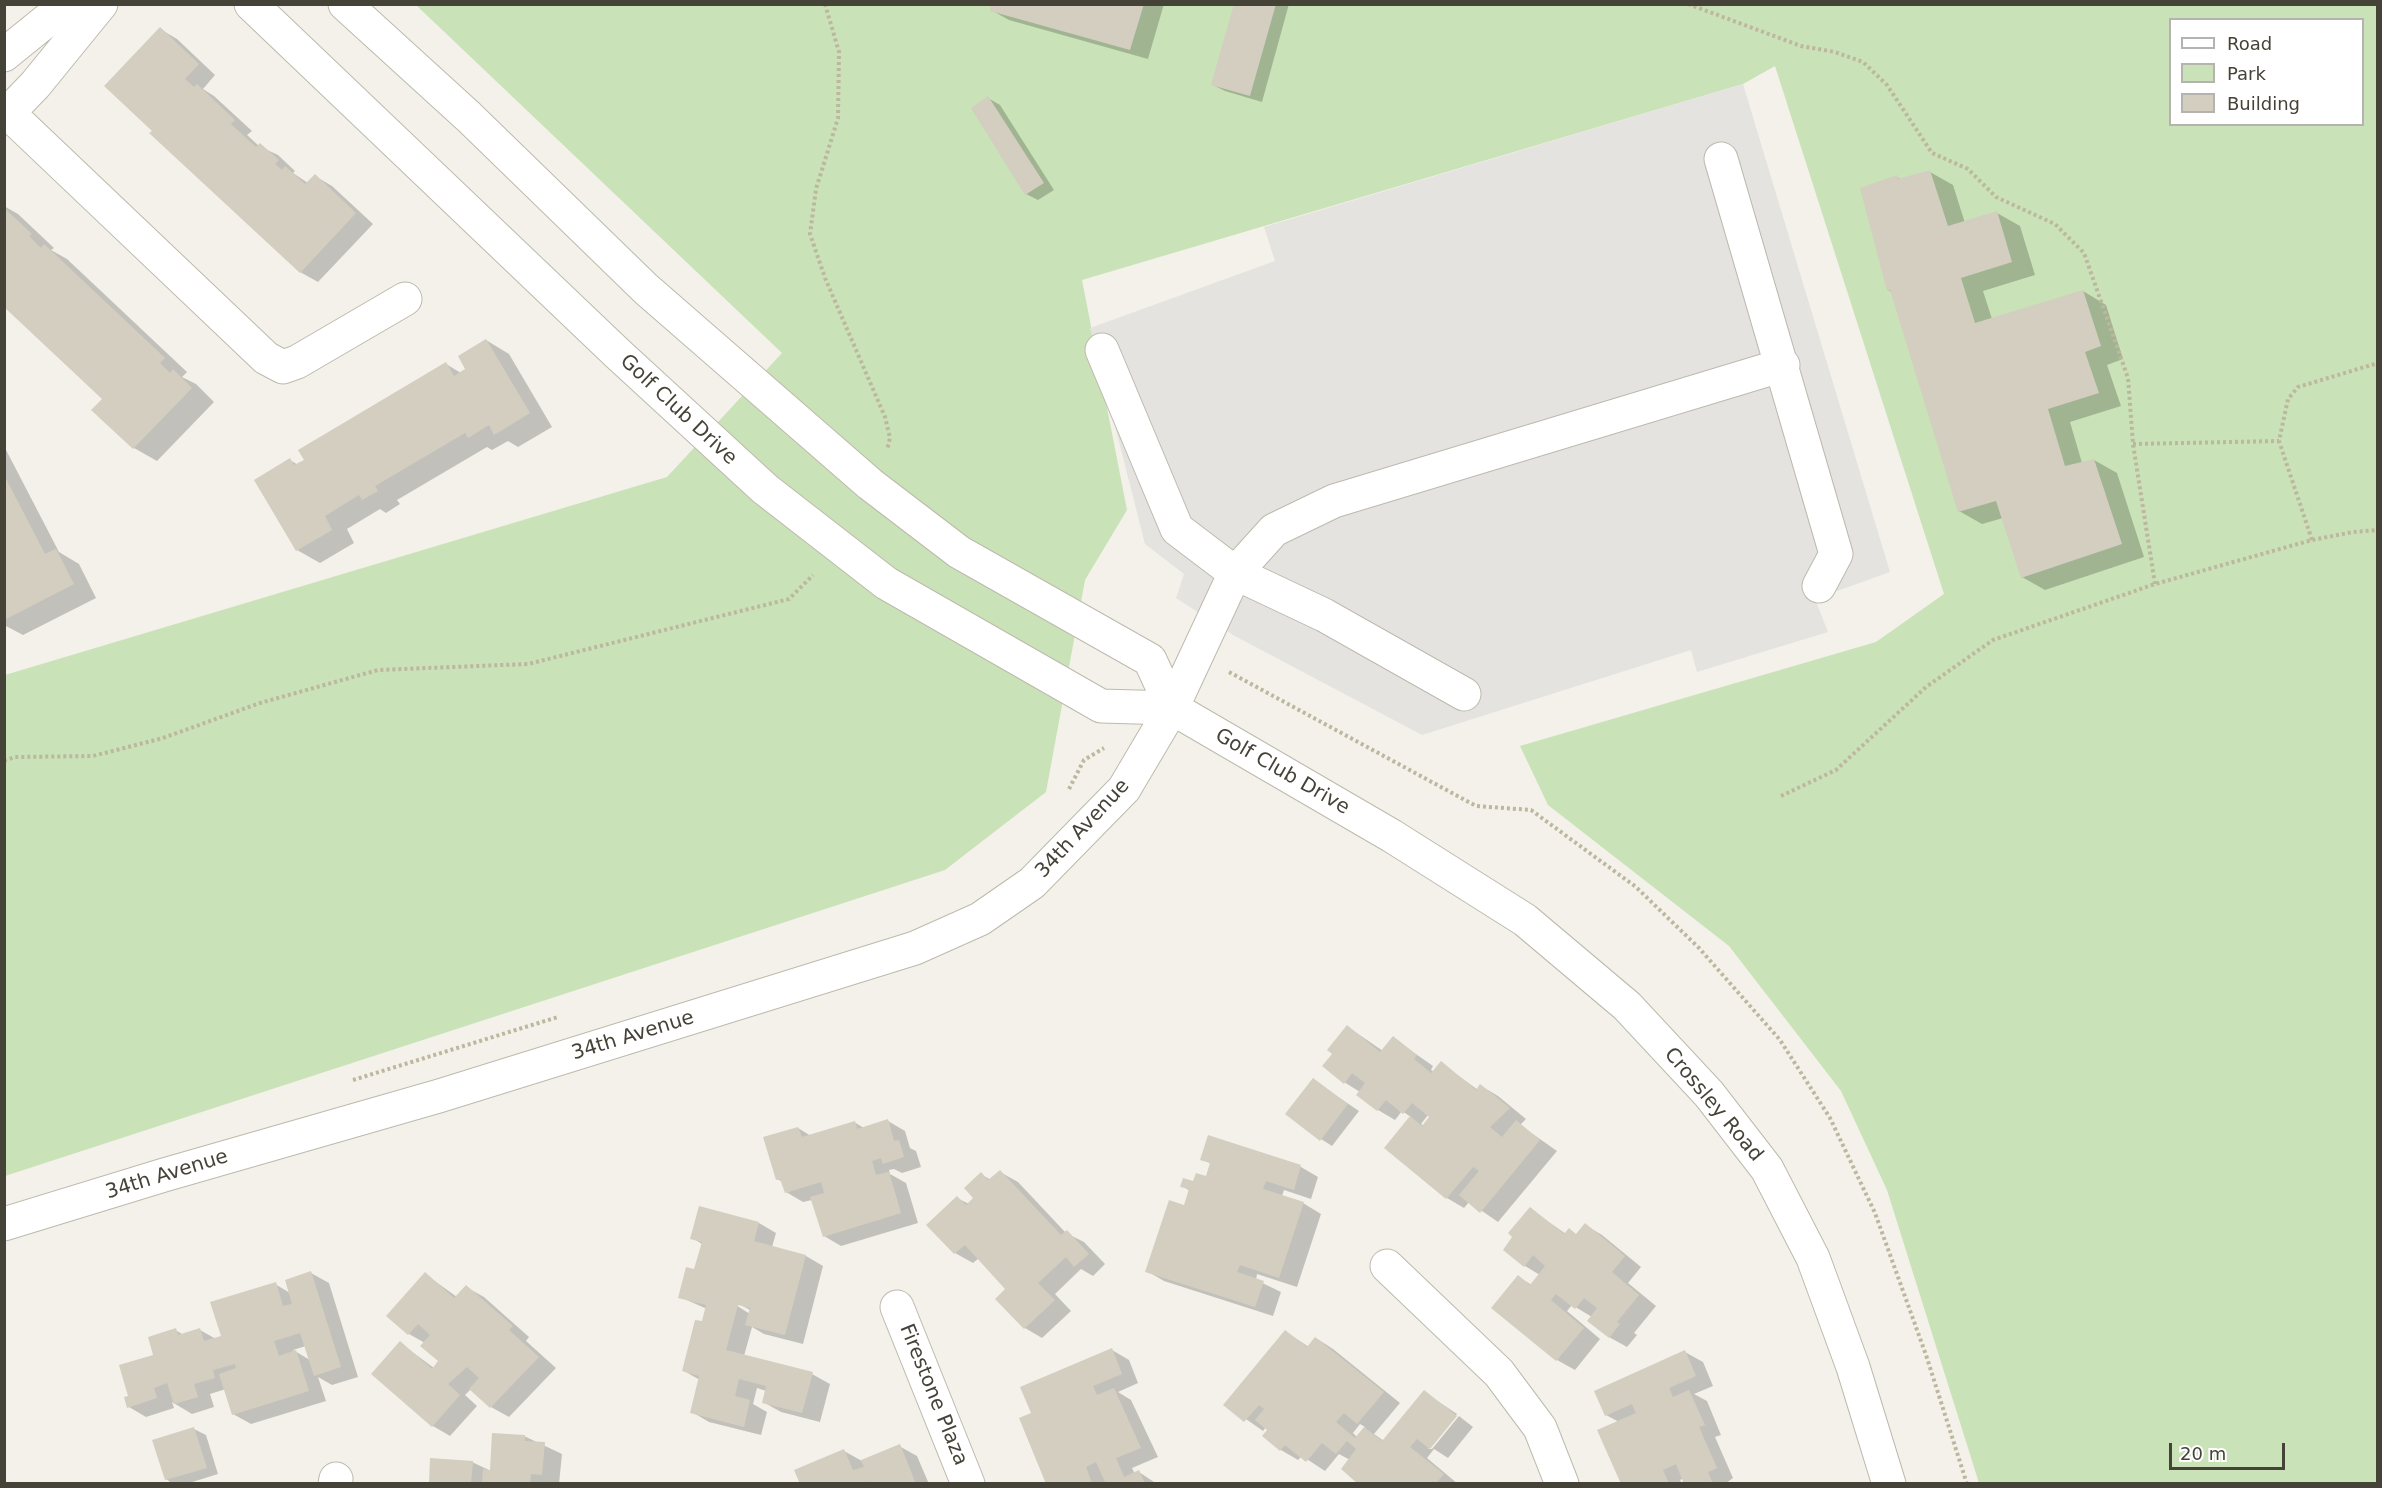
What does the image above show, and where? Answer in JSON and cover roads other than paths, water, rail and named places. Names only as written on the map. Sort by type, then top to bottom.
[{"type":"street","points":[[4,55],[68,4]]},
{"type":"street","points":[[101,4],[35,85],[6,113],[266,358],[283,367],[297,362],[405,299]]},
{"type":"street","name":"Golf Club Drive","points":[[250,4],[617,353],[765,489],[832,544],[886,583],[1101,706],[1172,708],[1392,836]]},
{"type":"street","points":[[345,4],[469,117],[646,289],[870,484],[959,552],[1150,660],[1172,708]]},
{"type":"street","points":[[1721,159],[1783,365],[1836,554],[1819,586]]},
{"type":"street","points":[[1102,350],[1178,529],[1235,573],[1324,615],[1464,694]]},
{"type":"street","name":"34th Avenue","points":[[4,1224],[164,1175],[439,1096],[915,948],[980,919],[1032,884],[1125,789],[1172,708],[1235,573],[1274,530],[1334,501],[1783,365]]},
{"type":"street","name":"Crossley Road","points":[[1392,836],[1525,920],[1626,1006],[1717,1103],[1767,1169],[1813,1258],[1853,1367],[1889,1484]]},
{"type":"street","points":[[1387,1266],[1500,1373],[1540,1428],[1562,1484]]},
{"type":"street","name":"Firestone Plaza","points":[[897,1307],[968,1484]]}]
